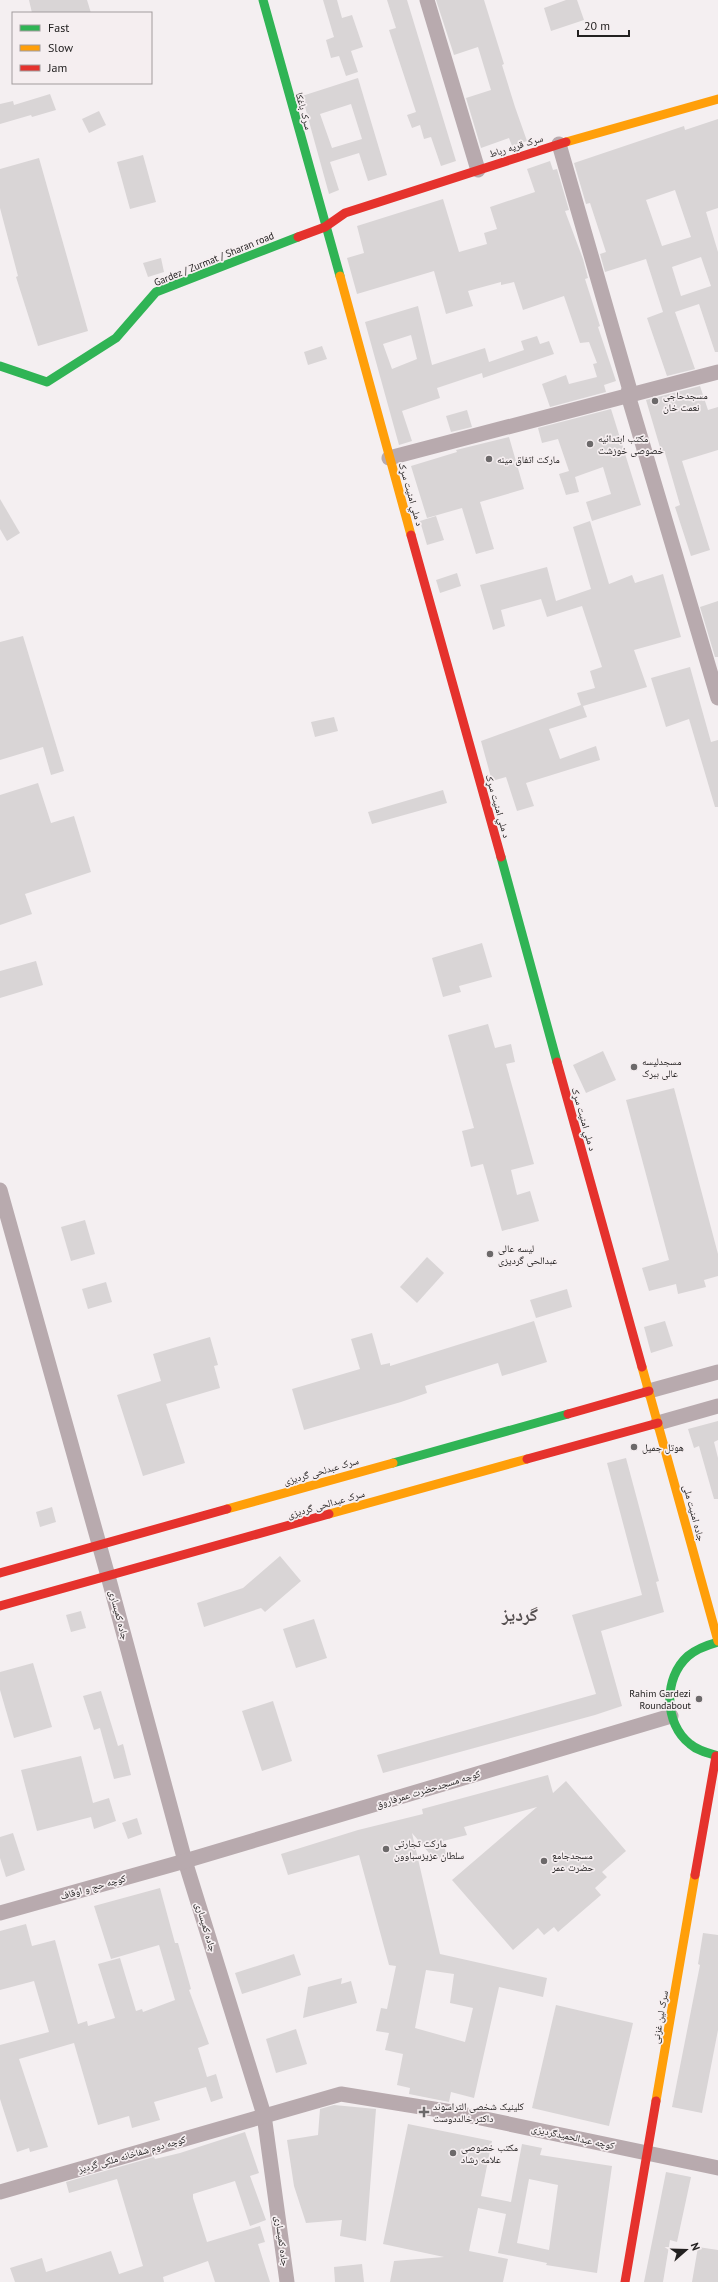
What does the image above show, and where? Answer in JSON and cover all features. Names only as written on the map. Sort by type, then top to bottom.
[{"type":"main road","name":"سرک باغکا","points":[[263,0],[325,227]]},
{"type":"main road","name":"سرک قریه رباط","points":[[325,227],[345,213],[559,144],[718,99]]},
{"type":"main road","name":"Gardez / Zurmat / Sharan road","points":[[0,366],[47,382],[116,338],[156,292],[325,227]]},
{"type":"main road","name":"د ملي امنیت سړک","points":[[325,227],[649,1392]]},
{"type":"main road","name":"جاده امنیت ملی","points":[[649,1392],[718,1642]]},
{"type":"main road","name":"سرک عبدلحی گردیزی","points":[[0,1573],[649,1392]]},
{"type":"main road","name":"سرک عبدالحی گردیزی","points":[[0,1606],[658,1423]]},
{"type":"main road","points":[[717,1756],[696,1748],[681,1735],[671,1716],[669,1696],[673,1677],[684,1660],[700,1648],[718,1642]]},
{"type":"main road","name":"سرک لین غزنی","points":[[626,2282],[717,1756]]},
{"type":"street","points":[[427,0],[478,170]]},
{"type":"street","points":[[559,144],[629,387],[628,395],[718,698]]},
{"type":"street","points":[[390,458],[718,372]]},
{"type":"street","name":"جاده کمیساری","points":[[0,1190],[108,1576],[185,1861],[264,2116],[287,2282]]},
{"type":"street","points":[[649,1392],[718,1372]]},
{"type":"street","points":[[658,1423],[718,1406]]},
{"type":"street","name":"کوچه مسجدحضرت عمرفاروق","points":[[185,1861],[671,1716]]},
{"type":"street","name":"کوچه حج و اوقاف","points":[[0,1913],[185,1861]]},
{"type":"street","name":"کوچه عبدالحمیدگردیزی","points":[[264,2116],[341,2094],[452,2112],[718,2168]]},
{"type":"street","name":"کوچه دوم شفاخانه ملکی گردیز","points":[[0,2192],[264,2116]]},
{"type":"building","points":[[29,0],[87,0],[91,12],[32,12]]},
{"type":"building","points":[[323,0],[337,0],[342,18],[352,15],[363,47],[351,51],[358,72],[346,76],[339,56],[331,58],[326,40],[334,37]]},
{"type":"building","points":[[387,0],[407,0],[456,161],[441,166],[431,137],[424,139],[420,125],[412,128],[407,115],[416,112],[389,30],[396,28]]},
{"type":"building","points":[[436,0],[484,0],[504,64],[502,65],[527,141],[512,146],[509,138],[481,148],[466,98],[491,90],[478,47],[454,55]]},
{"type":"building","points":[[566,0],[577,0],[584,20],[551,31],[544,8]]},
{"type":"building","points":[[358,78],[387,175],[368,181],[359,153],[330,162],[339,190],[329,194],[302,96]],"holes":[[[351,104],[362,139],[332,148],[320,114]]]},
{"type":"building","points":[[50,94],[56,110],[32,117],[31,115],[0,124],[0,104],[13,101],[14,105]]},
{"type":"building","points":[[99,111],[106,125],[89,133],[82,119]]},
{"type":"building","points":[[718,119],[718,208],[706,212],[718,252],[718,352],[715,352],[699,304],[675,312],[695,369],[667,376],[647,318],[663,312],[646,259],[605,272],[600,254],[606,252],[590,203],[586,204],[574,163],[684,126],[685,130]],"holes":[[[675,190],[691,237],[662,246],[646,200]],[[701,257],[711,286],[681,296],[672,267]]]},
{"type":"building","points":[[143,155],[156,202],[130,209],[117,162]]},
{"type":"building","points":[[39,158],[88,331],[38,346],[16,277],[18,276],[0,208],[0,169]]},
{"type":"building","points":[[550,161],[553,170],[557,169],[569,210],[565,211],[583,259],[588,278],[585,279],[600,326],[598,327],[616,381],[604,385],[606,392],[550,407],[542,384],[566,375],[569,384],[597,377],[593,364],[597,363],[589,342],[580,343],[564,296],[523,310],[514,282],[501,285],[501,282],[468,291],[473,306],[446,314],[434,271],[357,294],[347,258],[364,253],[357,226],[443,199],[459,252],[487,244],[484,233],[497,229],[490,207],[535,192],[527,169]]},
{"type":"building","points":[[161,258],[164,272],[148,277],[143,263]]},
{"type":"building","points":[[418,306],[432,365],[485,348],[489,362],[524,350],[521,341],[537,336],[540,344],[549,341],[554,354],[483,378],[482,373],[437,388],[440,398],[402,411],[412,441],[399,445],[365,322]],"holes":[[[411,335],[417,359],[392,369],[383,344]]]},
{"type":"building","points":[[322,346],[327,359],[308,365],[304,352]]},
{"type":"building","points":[[700,386],[708,410],[718,407],[718,450],[682,461],[710,550],[691,556],[675,507],[680,505],[665,453],[662,454],[646,400]]},
{"type":"building","points":[[611,409],[641,505],[592,521],[586,502],[611,494],[603,467],[575,477],[579,492],[566,495],[559,474],[569,471],[558,439],[542,443],[538,428]]},
{"type":"building","points":[[467,410],[472,427],[451,432],[446,416]]},
{"type":"building","points":[[509,437],[524,489],[480,502],[494,549],[476,554],[462,508],[427,518],[411,466],[457,452],[456,450]]},
{"type":"building","points":[[0,499],[20,533],[7,541],[0,529]]},
{"type":"building","points":[[436,516],[444,540],[427,545],[420,521]]},
{"type":"building","points":[[590,521],[609,584],[632,575],[635,583],[663,574],[681,637],[634,650],[647,687],[583,706],[587,717],[549,729],[560,759],[596,746],[600,760],[526,783],[534,806],[517,811],[506,777],[492,781],[481,741],[581,705],[577,693],[595,688],[590,671],[602,667],[582,606],[547,617],[541,599],[501,610],[505,626],[493,630],[480,585],[547,567],[556,601],[591,589],[573,527]]},
{"type":"building","points":[[457,573],[461,586],[440,593],[436,580]]},
{"type":"building","points":[[718,601],[718,657],[715,657],[700,607]]},
{"type":"building","points":[[23,636],[64,771],[51,775],[43,747],[0,760],[0,642]]},
{"type":"building","points":[[690,667],[711,742],[718,740],[718,807],[715,807],[689,719],[666,727],[651,678]]},
{"type":"building","points":[[334,717],[338,731],[315,737],[311,722]]},
{"type":"building","points":[[38,783],[51,823],[74,816],[91,872],[25,894],[32,914],[0,925],[0,795]]},
{"type":"building","points":[[443,790],[447,803],[372,824],[368,812]]},
{"type":"building","points":[[482,943],[492,977],[459,986],[461,992],[443,997],[432,958]]},
{"type":"building","points":[[36,961],[43,985],[0,998],[0,971]]},
{"type":"building","points":[[488,1024],[495,1048],[511,1044],[515,1062],[506,1064],[534,1164],[511,1170],[517,1195],[530,1191],[539,1221],[502,1231],[483,1164],[471,1167],[462,1131],[474,1128],[448,1035]]},
{"type":"building","points":[[603,1051],[616,1080],[586,1093],[573,1065]]},
{"type":"building","points":[[674,1088],[718,1254],[718,1276],[704,1280],[706,1287],[678,1294],[676,1284],[649,1291],[642,1268],[669,1260],[626,1100]]},
{"type":"building","points":[[85,1220],[95,1254],[71,1261],[61,1227]]},
{"type":"building","points":[[427,1257],[444,1273],[417,1303],[400,1287]]},
{"type":"building","points":[[106,1282],[112,1302],[88,1309],[82,1289]]},
{"type":"building","points":[[567,1289],[572,1307],[536,1318],[530,1300]]},
{"type":"building","points":[[534,1321],[547,1362],[502,1376],[498,1363],[425,1386],[427,1393],[401,1402],[304,1430],[292,1389],[360,1369],[351,1339],[372,1333],[381,1365],[390,1363],[390,1366]]},
{"type":"building","points":[[665,1321],[673,1346],[651,1353],[644,1327]]},
{"type":"building","points":[[210,1337],[218,1365],[214,1366],[220,1388],[166,1404],[185,1463],[143,1476],[117,1395],[161,1381],[153,1354]]},
{"type":"building","points":[[718,1421],[718,1440],[714,1442],[718,1458],[718,1499],[714,1499],[699,1446],[694,1448],[688,1429]]},
{"type":"building","points":[[626,1458],[659,1581],[656,1582],[664,1612],[601,1631],[622,1706],[595,1715],[383,1773],[377,1755],[596,1694],[572,1615],[642,1595],[607,1463]]},
{"type":"building","points":[[52,1507],[56,1522],[40,1527],[36,1512]]},
{"type":"building","points":[[280,1556],[301,1581],[265,1612],[261,1608],[204,1627],[197,1603],[243,1588]]},
{"type":"building","points":[[81,1611],[86,1628],[71,1632],[66,1615]]},
{"type":"building","points":[[314,1619],[327,1658],[296,1668],[283,1629]]},
{"type":"building","points":[[33,1663],[52,1727],[14,1738],[0,1690],[0,1672]]},
{"type":"building","points":[[101,1691],[118,1746],[123,1744],[131,1775],[114,1779],[100,1728],[94,1730],[83,1696]]},
{"type":"building","points":[[273,1701],[292,1761],[262,1771],[242,1711]]},
{"type":"building","points":[[81,1756],[93,1803],[109,1798],[116,1821],[94,1829],[91,1817],[37,1831],[21,1770]]},
{"type":"building","points":[[548,1775],[553,1793],[566,1781],[626,1851],[602,1872],[607,1877],[595,1888],[601,1895],[558,1932],[554,1927],[544,1935],[538,1928],[513,1950],[452,1880],[537,1807],[464,1827],[467,1835],[443,1841],[447,1857],[435,1860],[412,1833],[440,1954],[547,1978],[543,1997],[499,1987],[474,2098],[451,2092],[449,2102],[409,2094],[410,2088],[397,2085],[403,2054],[385,2050],[389,2033],[376,2031],[381,2008],[387,2009],[396,1966],[389,1965],[359,1855],[288,1875],[281,1854],[358,1830],[423,1814],[422,1809]],"holes":[[[426,1970],[454,1974],[450,2003],[473,2008],[465,2042],[415,2028]]]},
{"type":"building","points":[[137,1818],[142,1834],[128,1839],[122,1823]]},
{"type":"building","points":[[13,1833],[25,1870],[6,1877],[0,1858],[0,1837]]},
{"type":"building","points":[[160,1888],[175,1943],[178,1943],[191,1989],[189,1990],[209,2044],[198,2048],[207,2077],[216,2074],[223,2098],[211,2102],[206,2087],[154,2102],[160,2120],[132,2128],[129,2116],[98,2125],[74,2043],[19,2059],[48,2147],[30,2152],[29,2148],[17,2152],[0,2099],[0,2045],[49,2032],[34,1981],[0,1990],[0,1931],[26,1924],[32,1946],[55,1940],[78,2024],[87,2021],[88,2026],[115,2018],[98,1964],[120,1958],[136,2011],[142,2009],[143,2012],[175,2000],[159,1945],[111,1959],[94,1906]]},
{"type":"building","points":[[703,1933],[718,1935],[718,2030],[702,2113],[672,2107],[700,1965],[698,1964]]},
{"type":"building","points":[[294,1954],[301,1975],[242,1994],[235,1973]]},
{"type":"building","points":[[342,1978],[341,1984],[351,1981],[357,2003],[303,2018],[308,1987]]},
{"type":"building","points":[[556,2005],[633,2023],[609,2126],[532,2108]]},
{"type":"building","points":[[296,2029],[307,2064],[276,2073],[266,2039]]},
{"type":"building","points":[[334,2105],[376,2109],[366,2241],[340,2236],[342,2220],[306,2223],[294,2186],[287,2140],[318,2135],[320,2109]]},
{"type":"building","points":[[408,2124],[492,2141],[481,2196],[511,2202],[522,2144],[542,2148],[540,2155],[612,2166],[597,2273],[546,2265],[547,2263],[498,2253],[506,2214],[478,2208],[469,2251],[508,2259],[503,2282],[390,2282],[394,2261],[444,2257],[383,2244]],"holes":[[[529,2179],[558,2185],[549,2250],[517,2243]]]},
{"type":"building","points":[[245,2132],[259,2173],[250,2176],[266,2220],[250,2226],[235,2181],[193,2194],[193,2198],[207,2242],[260,2226],[265,2242],[258,2244],[270,2282],[215,2282],[208,2261],[163,2277],[164,2282],[15,2282],[10,2268],[42,2258],[46,2272],[111,2251],[119,2274],[143,2266],[117,2179],[69,2193],[66,2182],[154,2157],[155,2159],[180,2153]]},
{"type":"building","points":[[666,2172],[691,2177],[677,2242],[670,2240],[663,2282],[644,2282]]},
{"type":"building","points":[[698,2247],[718,2250],[718,2282],[692,2282]]},
{"type":"building","points":[[362,2264],[364,2282],[335,2282],[334,2267]]},
{"type":"traffic: fast","points":[[263,0],[340,276]]},
{"type":"traffic: fast","points":[[0,366],[47,382],[116,338],[156,292],[298,237]]},
{"type":"traffic: fast","points":[[501,857],[557,1062]]},
{"type":"traffic: fast","points":[[393,1463],[568,1414]]},
{"type":"traffic: fast","points":[[718,1642],[695,1651],[680,1665],[674,1676],[670,1701],[671,1713],[675,1725],[681,1735],[690,1744],[703,1752],[718,1756]]},
{"type":"traffic: slow","points":[[566,142],[718,99]]},
{"type":"traffic: slow","points":[[340,276],[411,535]]},
{"type":"traffic: slow","points":[[642,1367],[718,1641]]},
{"type":"traffic: slow","points":[[329,1514],[527,1459]]},
{"type":"traffic: slow","points":[[227,1509],[393,1463]]},
{"type":"traffic: slow","points":[[656,2101],[695,1875]]},
{"type":"traffic: jam","points":[[298,237],[325,227],[345,213],[566,142]]},
{"type":"traffic: jam","points":[[411,535],[501,857]]},
{"type":"traffic: jam","points":[[557,1062],[642,1367]]},
{"type":"traffic: jam","points":[[568,1414],[649,1391]]},
{"type":"traffic: jam","points":[[527,1459],[658,1423]]},
{"type":"traffic: jam","points":[[0,1573],[227,1509]]},
{"type":"traffic: jam","points":[[0,1606],[329,1514]]},
{"type":"traffic: jam","points":[[695,1875],[716,1756]]},
{"type":"traffic: jam","points":[[625,2282],[656,2101]]},
{"type":"place","name":"مسجدحاجی نعمت خان","points":[[655,401]]},
{"type":"place","name":"مکتب ابتدائیه خصوصی خوزشت","points":[[590,444]]},
{"type":"place","name":"مارکت اتفاق مینه","points":[[489,459]]},
{"type":"place","name":"مسجدلیسه عالی ببرک","points":[[634,1067]]},
{"type":"place","name":"لیسه عالی عبدالحی گردیزی","points":[[490,1254]]},
{"type":"place","name":"هوتل جمیل","points":[[634,1447]]},
{"type":"place","name":"Rahim Gardezi Roundabout","points":[[699,1699]]},
{"type":"place","name":"مارکت تجارتی سلطان عزیزسباوون","points":[[386,1849]]},
{"type":"place","name":"مسجدجامع حضرت عمر","points":[[544,1861]]},
{"type":"place","name":"کلینیک شخصی التراسوند داکتر خالددوست","points":[[424,2112]]},
{"type":"place","name":"مکتب خصوصی علامه رشاد","points":[[453,2153]]},
{"type":"district","name":"گردیز","points":[[520,1614]]}]
